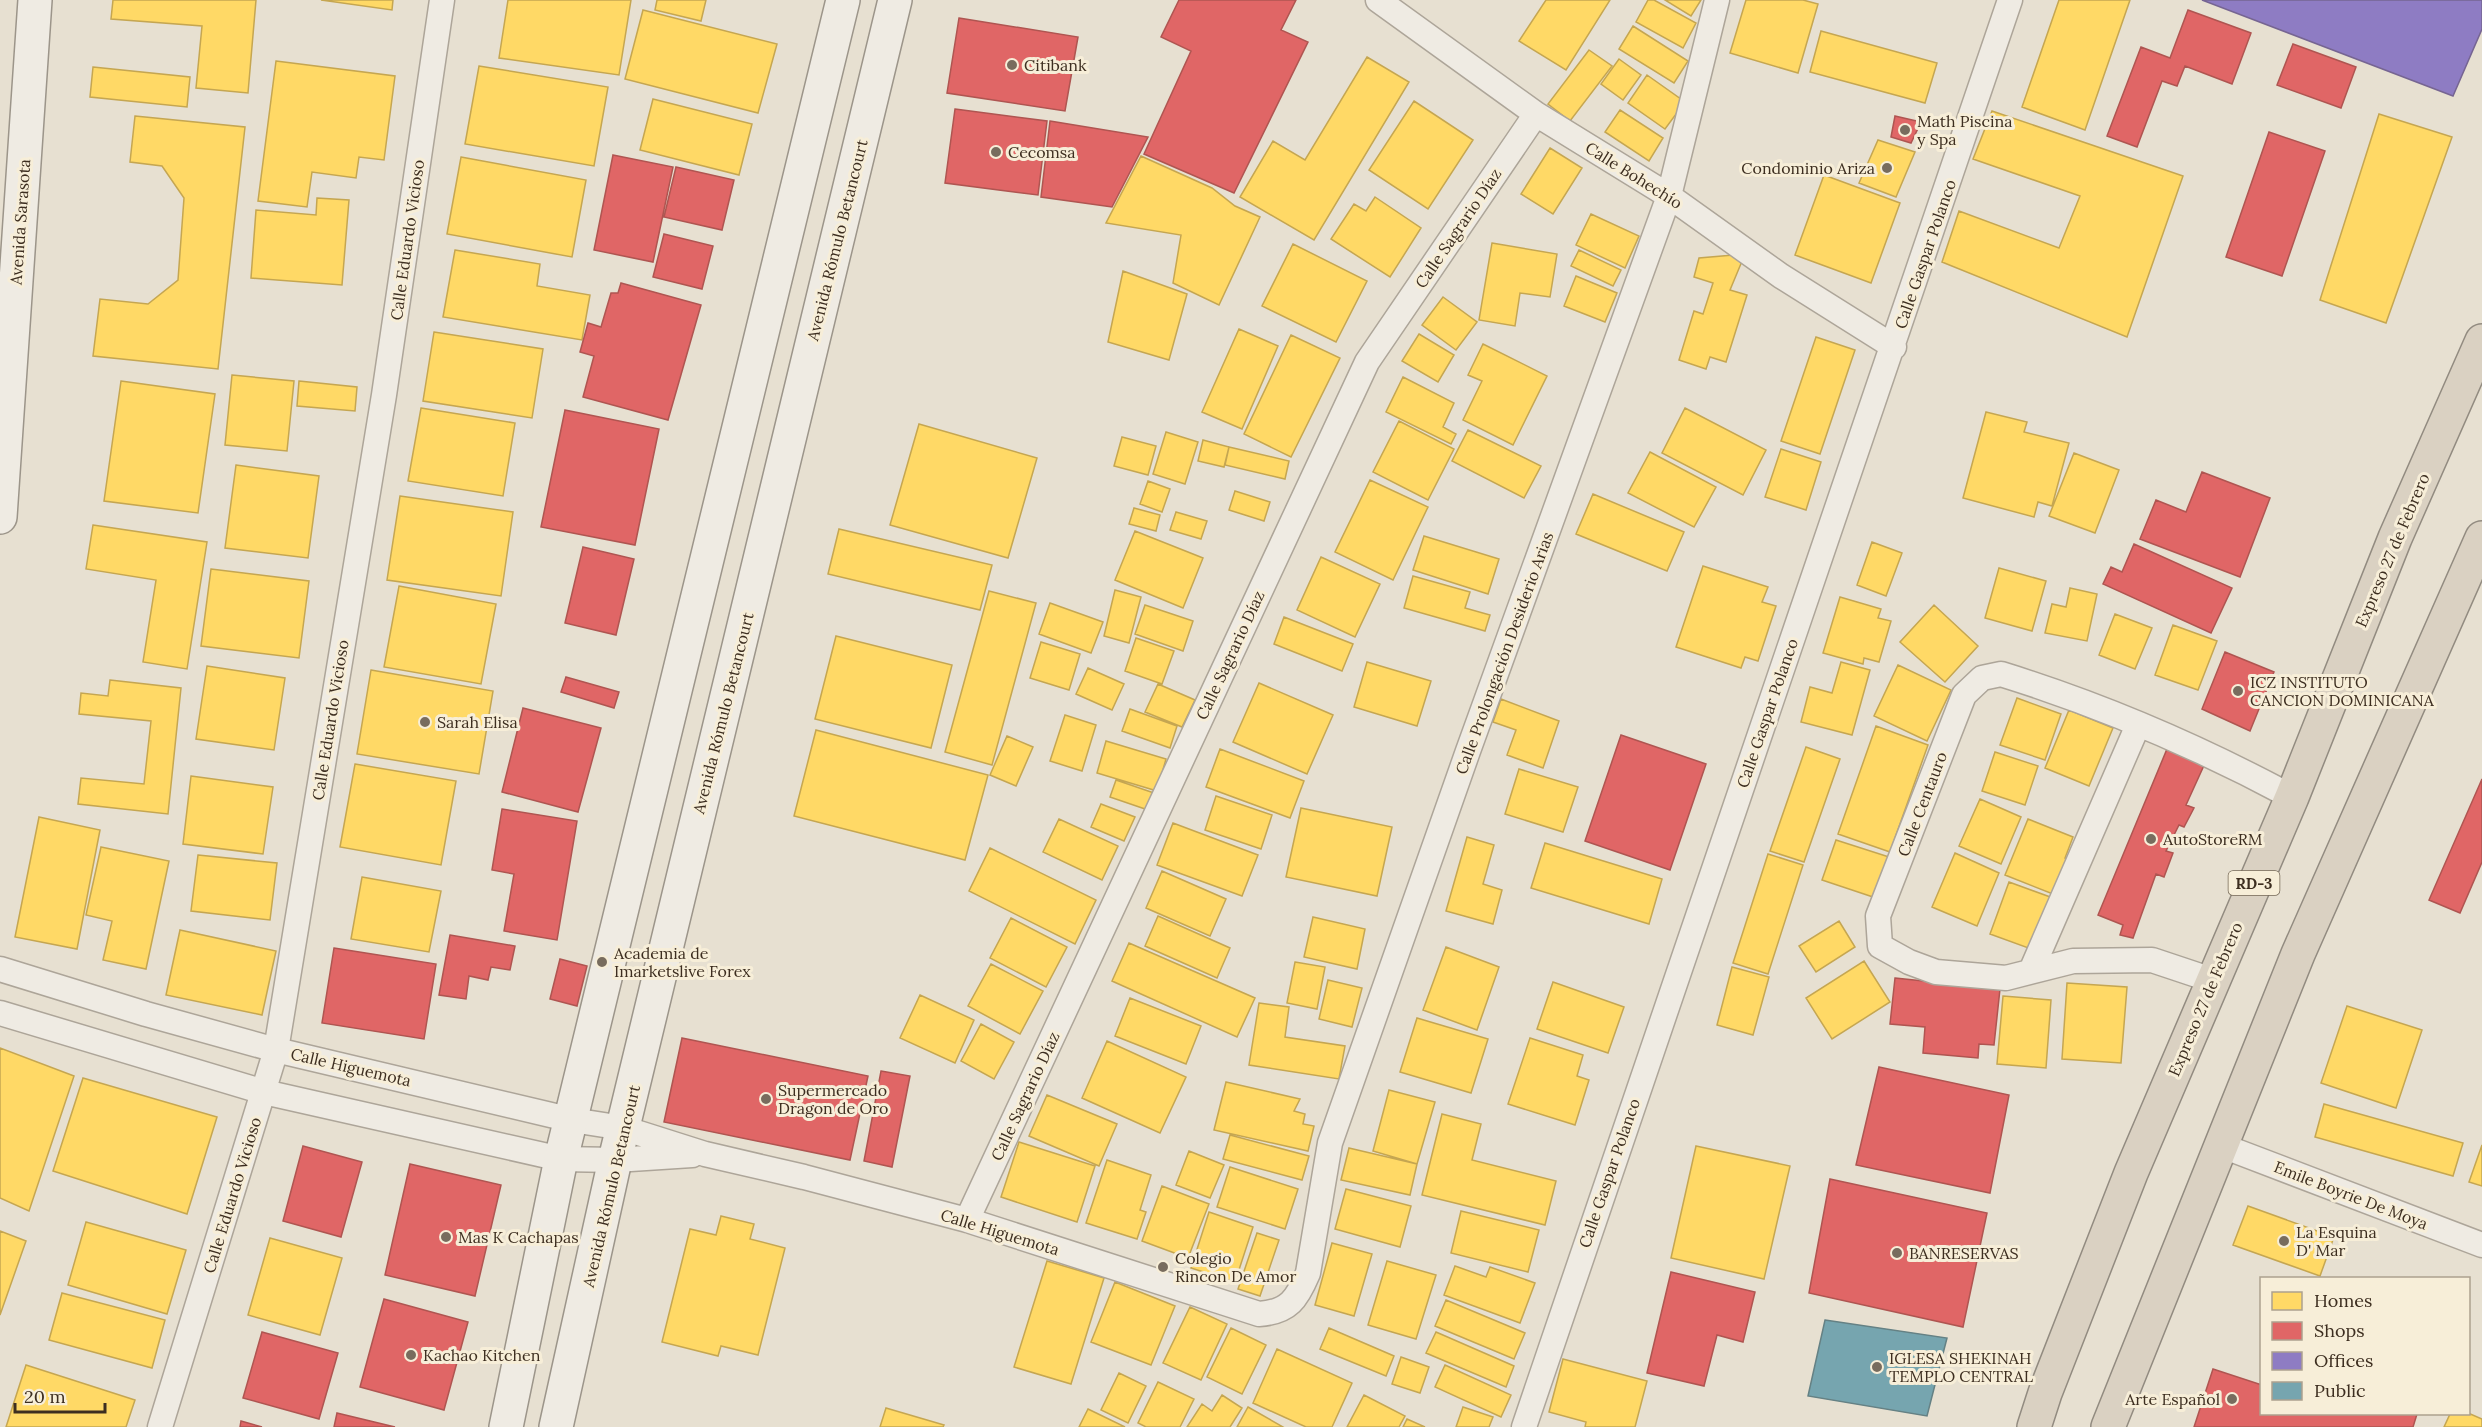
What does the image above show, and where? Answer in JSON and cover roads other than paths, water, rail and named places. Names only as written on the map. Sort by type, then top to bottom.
[{"type":"highway","name":"Expreso 27 de Febrero","points":[[2034,1427],[2045,1393],[2131,1173],[2292,797],[2395,538],[2482,341]]},
{"type":"highway","points":[[2108,1427],[2298,954],[2482,538]]},
{"type":"main road","name":"Avenida Sarasota","points":[[0,517],[35,0]]},
{"type":"main road","points":[[507,1427],[561,1159],[843,0]]},
{"type":"main road","name":"Avenida Rómulo Betancourt","points":[[556,1427],[615,1160],[894,0]]},
{"type":"street","name":"Calle Eduardo Vicioso","points":[[160,1427],[276,1050],[384,394],[442,0]]},
{"type":"street","name":"Calle Bohechío","points":[[1378,0],[1536,114],[1669,196],[1781,276],[1894,347]]},
{"type":"street","name":"Calle Prolongación Desiderio Arias","points":[[1290,1304],[1300,1292],[1308,1273],[1329,1143],[1669,196],[1717,0]]},
{"type":"street","name":"Calle Gaspar Polanco","points":[[1524,1427],[1687,942],[1894,347],[2010,0]]},
{"type":"street","name":"Calle Sagrario Díaz","points":[[967,1220],[1367,362],[1536,114]]},
{"type":"street","name":"Calle Centauro","points":[[2212,980],[2152,960],[2073,961],[2006,978],[1936,972],[1909,962],[1880,946],[1878,916],[1964,695],[1982,678],[2001,674],[2138,724],[2230,763],[2292,797]]},
{"type":"street","points":[[2031,971],[2138,724]]},
{"type":"street","name":"Calle Higuemota","points":[[0,969],[146,1014],[276,1050],[572,1120],[623,1128],[705,1154],[804,1177],[967,1220],[1259,1314],[1276,1312],[1290,1304]]},
{"type":"street","name":"Calle Higuemota","points":[[0,1013],[264,1092],[561,1159],[615,1160],[705,1154]]},
{"type":"street","name":"Emile Boyrie De Moya","points":[[2220,1145],[2482,1245]]},
{"type":"place","name":"Citibank","points":[[1012,65]]},
{"type":"place","name":"Math Piscina y Spa","points":[[1905,130]]},
{"type":"place","name":"Cecomsa","points":[[996,152]]},
{"type":"place","name":"Condominio Ariza","points":[[1887,168]]},
{"type":"place","name":"ICZ INSTITUTO CANCION DOMINICANA","points":[[2238,691]]},
{"type":"place","name":"Sarah Elisa","points":[[425,722]]},
{"type":"place","name":"AutoStoreRM","points":[[2151,839]]},
{"type":"place","name":"Academia de Imarketslive Forex","points":[[602,962]]},
{"type":"place","name":"Supermercado Dragon de Oro","points":[[766,1099]]},
{"type":"place","name":"Mas K Cachapas","points":[[446,1237]]},
{"type":"place","name":"La Esquina D' Mar","points":[[2284,1241]]},
{"type":"place","name":"BANRESERVAS","points":[[1897,1253]]},
{"type":"place","name":"Colegio Rincon De Amor","points":[[1163,1267]]},
{"type":"place","name":"Kachao Kitchen","points":[[411,1355]]},
{"type":"place","name":"IGLESA SHEKINAH TEMPLO CENTRAL","points":[[1877,1367]]},
{"type":"place","name":"Arte Español","points":[[2232,1399]]}]
